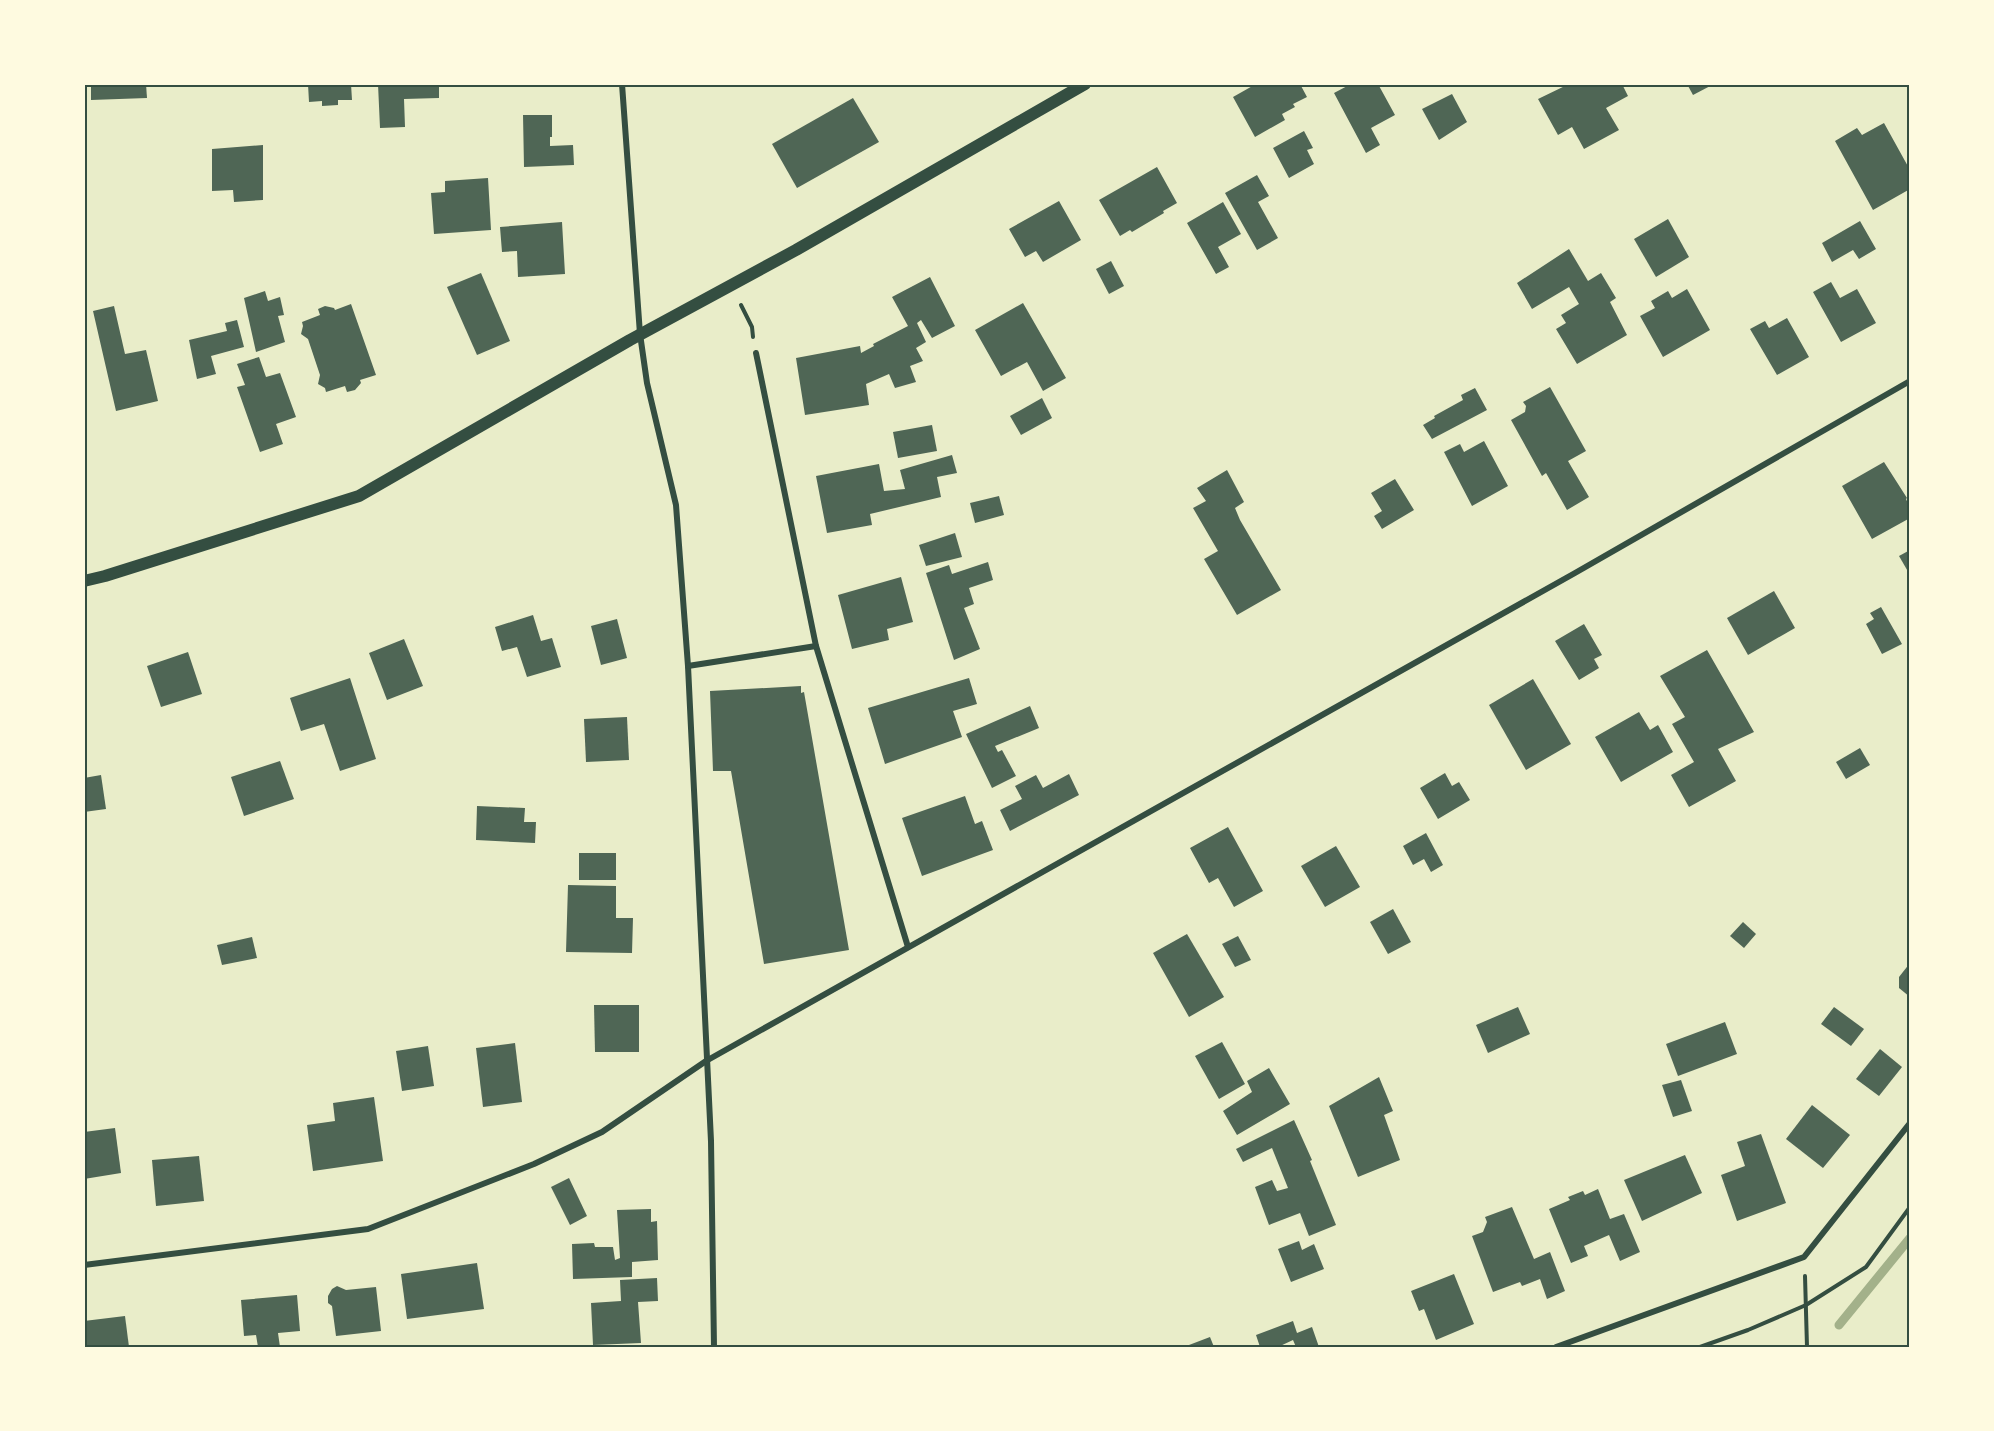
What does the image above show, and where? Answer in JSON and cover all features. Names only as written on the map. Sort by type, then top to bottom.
[{"type":"main road","points":[[84,581],[358,496],[640,334],[796,250],[1084,84]]},
{"type":"street","points":[[622,84],[640,334],[647,383],[676,505],[688,666],[711,1141],[714,1347]]},
{"type":"street","points":[[756,353],[816,646],[908,947]]},
{"type":"street","points":[[84,1265],[368,1229],[534,1164],[602,1132],[706,1061],[1544,591],[1910,381]]},
{"type":"street","points":[[688,666],[816,646]]},
{"type":"street","points":[[1556,1347],[1804,1257],[1910,1123]]},
{"type":"path","points":[[731,285],[752,327],[756,353]]},
{"type":"path","points":[[1700,1347],[1748,1330],[1806,1305],[1866,1267],[1910,1207]]},
{"type":"path","points":[[1804,1257],[1807,1347]]},
{"type":"building","points":[[91,84],[146,84],[147,98],[91,100]]},
{"type":"building","points":[[308,84],[351,84],[352,100],[338,100],[338,105],[322,106],[322,101],[309,102]]},
{"type":"building","points":[[378,84],[439,84],[439,98],[404,99],[405,127],[380,128]]},
{"type":"building","points":[[518,84],[556,84],[556,86],[518,87]]},
{"type":"building","points":[[1256,84],[1300,84],[1307,97],[1293,104],[1295,107],[1282,114],[1285,120],[1255,137],[1233,97]]},
{"type":"building","points":[[1351,84],[1378,84],[1395,115],[1371,128],[1380,145],[1366,153],[1334,93]]},
{"type":"building","points":[[1569,84],[1626,84],[1623,86],[1628,96],[1606,108],[1619,130],[1584,149],[1572,127],[1558,135],[1538,99]]},
{"type":"building","points":[[1687,84],[1714,84],[1693,95]]},
{"type":"building","points":[[1452,94],[1467,122],[1439,140],[1422,109]]},
{"type":"building","points":[[853,98],[879,142],[797,188],[772,144]]},
{"type":"building","points":[[523,115],[552,115],[550,146],[573,145],[574,165],[524,167]]},
{"type":"building","points":[[1884,123],[1910,170],[1910,189],[1873,210],[1835,141],[1857,128],[1862,135]]},
{"type":"building","points":[[1304,131],[1313,148],[1307,150],[1314,164],[1289,178],[1273,148]]},
{"type":"building","points":[[263,145],[263,200],[234,202],[233,190],[212,191],[212,149]]},
{"type":"building","points":[[1157,167],[1177,203],[1132,232],[1130,230],[1120,236],[1099,200]]},
{"type":"building","points":[[1257,175],[1269,196],[1258,202],[1278,238],[1257,250],[1225,193]]},
{"type":"building","points":[[488,178],[491,230],[434,234],[431,193],[445,192],[445,181]]},
{"type":"building","points":[[1059,201],[1081,240],[1043,262],[1036,251],[1025,257],[1009,229]]},
{"type":"building","points":[[1223,202],[1241,234],[1218,247],[1229,267],[1216,274],[1187,223]]},
{"type":"building","points":[[1668,219],[1689,257],[1656,277],[1634,239]]},
{"type":"building","points":[[1860,221],[1876,249],[1859,259],[1853,250],[1832,262],[1822,243]]},
{"type":"building","points":[[562,222],[565,274],[518,277],[517,251],[502,252],[500,227]]},
{"type":"building","points":[[1569,249],[1588,281],[1601,273],[1616,298],[1610,302],[1627,335],[1577,364],[1556,329],[1566,323],[1561,315],[1579,304],[1569,287],[1532,309],[1517,283]]},
{"type":"building","points":[[1111,261],[1124,286],[1109,294],[1096,269]]},
{"type":"building","points":[[481,273],[510,341],[477,355],[447,287]]},
{"type":"building","points":[[930,277],[955,326],[932,338],[921,320],[917,323],[926,342],[916,348],[923,361],[910,366],[916,382],[895,388],[889,374],[866,384],[869,405],[805,415],[796,358],[860,346],[861,353],[874,346],[873,344],[908,326],[892,297]]},
{"type":"building","points":[[1831,282],[1840,298],[1857,289],[1876,323],[1841,342],[1813,292]]},
{"type":"building","points":[[1687,289],[1710,330],[1663,357],[1640,316],[1655,308],[1651,301],[1668,291],[1672,298]]},
{"type":"building","points":[[265,291],[268,301],[280,297],[284,315],[278,316],[285,342],[256,352],[244,298]]},
{"type":"building","points":[[1023,303],[1066,378],[1043,391],[1027,362],[1001,376],[975,330]]},
{"type":"building","points":[[351,304],[376,375],[360,380],[361,383],[355,390],[347,392],[345,386],[326,392],[325,388],[318,384],[320,375],[308,339],[301,334],[302,322],[320,315],[318,309],[325,306],[335,310]]},
{"type":"building","points":[[114,306],[125,354],[146,350],[158,401],[116,411],[93,311]]},
{"type":"building","points":[[1787,318],[1809,357],[1777,375],[1750,329],[1765,321],[1769,328]]},
{"type":"building","points":[[237,320],[244,347],[211,356],[216,374],[197,379],[189,340],[227,331],[225,323]]},
{"type":"building","points":[[259,357],[266,377],[280,373],[296,417],[276,424],[283,444],[260,452],[237,387],[245,385],[237,364]]},
{"type":"building","points":[[1550,387],[1586,451],[1568,461],[1589,497],[1567,510],[1546,473],[1542,476],[1511,420],[1525,412],[1526,406],[1523,402]]},
{"type":"building","points":[[1475,388],[1487,410],[1432,439],[1423,425],[1435,418],[1434,416],[1463,400],[1461,395]]},
{"type":"building","points":[[1042,398],[1052,418],[1021,435],[1010,416]]},
{"type":"building","points":[[932,425],[937,451],[898,458],[893,432]]},
{"type":"building","points":[[1484,441],[1508,486],[1472,506],[1444,452],[1460,444],[1464,452]]},
{"type":"building","points":[[952,455],[957,473],[937,477],[941,497],[870,514],[872,525],[827,533],[816,476],[879,464],[884,491],[905,489],[900,470]]},
{"type":"building","points":[[1884,462],[1907,498],[1910,518],[1872,539],[1842,486]]},
{"type":"building","points":[[1227,470],[1244,502],[1235,508],[1240,520],[1281,590],[1237,615],[1204,559],[1218,551],[1193,508],[1206,501],[1197,488]]},
{"type":"building","points":[[1395,479],[1414,510],[1382,529],[1374,516],[1382,511],[1371,493]]},
{"type":"building","points":[[999,496],[1004,515],[975,523],[970,503]]},
{"type":"building","points":[[955,533],[962,557],[926,566],[919,545]]},
{"type":"building","points":[[1910,550],[1910,575],[1899,556]]},
{"type":"building","points":[[988,562],[993,580],[969,588],[974,604],[964,608],[980,649],[954,660],[926,573],[949,565],[952,574]]},
{"type":"building","points":[[901,577],[913,622],[887,629],[889,640],[852,649],[838,595]]},
{"type":"building","points":[[1774,591],[1795,628],[1748,655],[1727,618]]},
{"type":"building","points":[[1881,607],[1902,644],[1882,654],[1866,624],[1874,619],[1870,613]]},
{"type":"building","points":[[533,615],[541,641],[552,638],[561,667],[527,677],[517,647],[502,651],[495,627]]},
{"type":"building","points":[[617,619],[627,658],[601,665],[591,626]]},
{"type":"building","points":[[1584,624],[1602,655],[1594,659],[1599,668],[1579,680],[1555,641]]},
{"type":"building","points":[[404,639],[423,686],[387,700],[369,653]]},
{"type":"building","points":[[1707,650],[1754,732],[1718,749],[1736,781],[1689,807],[1671,775],[1694,762],[1672,724],[1685,717],[1660,676]]},
{"type":"building","points":[[188,652],[202,694],[161,707],[147,666]]},
{"type":"building","points":[[350,678],[376,759],[340,771],[324,724],[301,731],[290,698]]},
{"type":"building","points":[[969,678],[977,704],[953,711],[962,737],[885,764],[868,708]]},
{"type":"building","points":[[1533,679],[1571,744],[1526,770],[1489,705]]},
{"type":"building","points":[[801,686],[801,693],[804,692],[849,950],[764,964],[731,771],[713,771],[710,691]]},
{"type":"building","points":[[1030,706],[1039,728],[995,746],[998,752],[1002,750],[1016,776],[992,788],[966,734]]},
{"type":"building","points":[[1639,712],[1650,730],[1658,725],[1673,752],[1621,782],[1595,737]]},
{"type":"building","points":[[627,717],[629,760],[586,762],[584,719]]},
{"type":"building","points":[[1860,748],[1870,765],[1846,779],[1836,762]]},
{"type":"building","points":[[280,761],[294,799],[244,816],[231,777]]},
{"type":"building","points":[[1445,773],[1452,786],[1459,782],[1470,800],[1438,819],[1420,788]]},
{"type":"building","points":[[1069,774],[1079,795],[1010,831],[1000,810],[1022,799],[1015,786],[1036,775],[1043,788]]},
{"type":"building","points":[[101,775],[106,809],[84,812],[84,778]]},
{"type":"building","points":[[965,796],[975,824],[982,821],[993,850],[922,876],[902,818]]},
{"type":"building","points":[[477,806],[525,808],[524,822],[536,822],[535,843],[476,840]]},
{"type":"building","points":[[1228,827],[1263,891],[1234,907],[1218,878],[1209,883],[1190,848]]},
{"type":"building","points":[[1426,833],[1443,865],[1431,872],[1424,859],[1413,865],[1403,846]]},
{"type":"building","points":[[1336,846],[1360,887],[1325,907],[1301,866]]},
{"type":"building","points":[[579,853],[616,853],[616,880],[579,880]]},
{"type":"building","points":[[568,885],[616,886],[616,918],[633,918],[632,953],[566,952]]},
{"type":"building","points":[[1393,909],[1411,942],[1388,954],[1370,922]]},
{"type":"building","points":[[1743,922],[1756,934],[1744,948],[1730,936]]},
{"type":"building","points":[[1187,934],[1224,997],[1189,1017],[1153,953]]},
{"type":"building","points":[[1238,936],[1251,960],[1235,967],[1222,944]]},
{"type":"building","points":[[252,937],[257,958],[222,965],[217,945]]},
{"type":"building","points":[[1910,963],[1910,997],[1899,988],[1899,977]]},
{"type":"building","points":[[594,1005],[639,1005],[639,1052],[595,1052]]},
{"type":"building","points":[[1518,1007],[1530,1034],[1488,1053],[1476,1025]]},
{"type":"building","points":[[1834,1007],[1864,1029],[1851,1046],[1821,1024]]},
{"type":"building","points":[[1725,1022],[1737,1054],[1678,1076],[1666,1044]]},
{"type":"building","points":[[1222,1042],[1245,1084],[1219,1099],[1195,1056]]},
{"type":"building","points":[[515,1043],[522,1102],[483,1107],[476,1048]]},
{"type":"building","points":[[428,1046],[434,1086],[402,1091],[396,1051]]},
{"type":"building","points":[[1880,1049],[1902,1067],[1879,1096],[1856,1079]]},
{"type":"building","points":[[1269,1068],[1290,1104],[1237,1135],[1223,1111],[1252,1092],[1247,1081]]},
{"type":"building","points":[[1379,1077],[1393,1111],[1384,1115],[1400,1160],[1358,1177],[1329,1106]]},
{"type":"building","points":[[1681,1080],[1692,1111],[1673,1117],[1662,1085]]},
{"type":"building","points":[[374,1097],[383,1161],[313,1171],[307,1125],[335,1121],[333,1103]]},
{"type":"building","points":[[1812,1105],[1850,1135],[1823,1168],[1786,1139]]},
{"type":"building","points":[[1294,1120],[1312,1160],[1310,1161],[1336,1225],[1309,1236],[1300,1213],[1269,1225],[1255,1187],[1272,1180],[1277,1191],[1288,1188],[1272,1148],[1243,1162],[1236,1149]]},
{"type":"building","points":[[115,1128],[121,1173],[84,1179],[84,1132]]},
{"type":"building","points":[[1761,1134],[1786,1203],[1737,1221],[1721,1175],[1745,1166],[1737,1142]]},
{"type":"building","points":[[1685,1155],[1702,1193],[1642,1221],[1624,1180]]},
{"type":"building","points":[[199,1156],[204,1201],[156,1206],[152,1160]]},
{"type":"building","points":[[569,1178],[587,1216],[570,1225],[551,1187]]},
{"type":"building","points":[[1598,1189],[1610,1219],[1624,1214],[1640,1252],[1620,1261],[1609,1235],[1584,1246],[1588,1256],[1571,1263],[1549,1209],[1570,1200],[1568,1197],[1583,1191],[1585,1195]]},
{"type":"building","points":[[1512,1207],[1534,1259],[1550,1252],[1565,1291],[1547,1299],[1540,1279],[1522,1286],[1520,1282],[1493,1292],[1472,1236],[1483,1232],[1487,1222],[1485,1217]]},
{"type":"building","points":[[651,1209],[651,1222],[657,1221],[658,1260],[632,1262],[632,1277],[573,1279],[572,1244],[594,1243],[595,1247],[613,1247],[615,1260],[620,1258],[617,1210]]},
{"type":"building","points":[[1299,1241],[1302,1250],[1314,1244],[1324,1269],[1291,1282],[1278,1249]]},
{"type":"building","points":[[477,1263],[484,1309],[407,1319],[401,1274]]},
{"type":"building","points":[[1454,1274],[1474,1324],[1436,1340],[1424,1309],[1419,1311],[1411,1291]]},
{"type":"building","points":[[657,1278],[658,1301],[638,1302],[641,1343],[593,1345],[591,1303],[621,1301],[620,1280]]},
{"type":"building","points":[[337,1286],[346,1290],[376,1287],[381,1331],[336,1336],[332,1306],[328,1303],[328,1296]]},
{"type":"building","points":[[297,1295],[300,1331],[278,1333],[280,1347],[258,1347],[256,1335],[244,1336],[241,1300]]},
{"type":"building","points":[[125,1316],[129,1347],[85,1347],[84,1321]]},
{"type":"building","points":[[1293,1321],[1297,1333],[1312,1327],[1319,1347],[1296,1347],[1293,1340],[1278,1347],[1260,1347],[1256,1335]]},
{"type":"building","points":[[1210,1337],[1214,1347],[1189,1347],[1189,1345]]},
{"type":"waterway","points":[[1839,1325],[1910,1238]]}]
